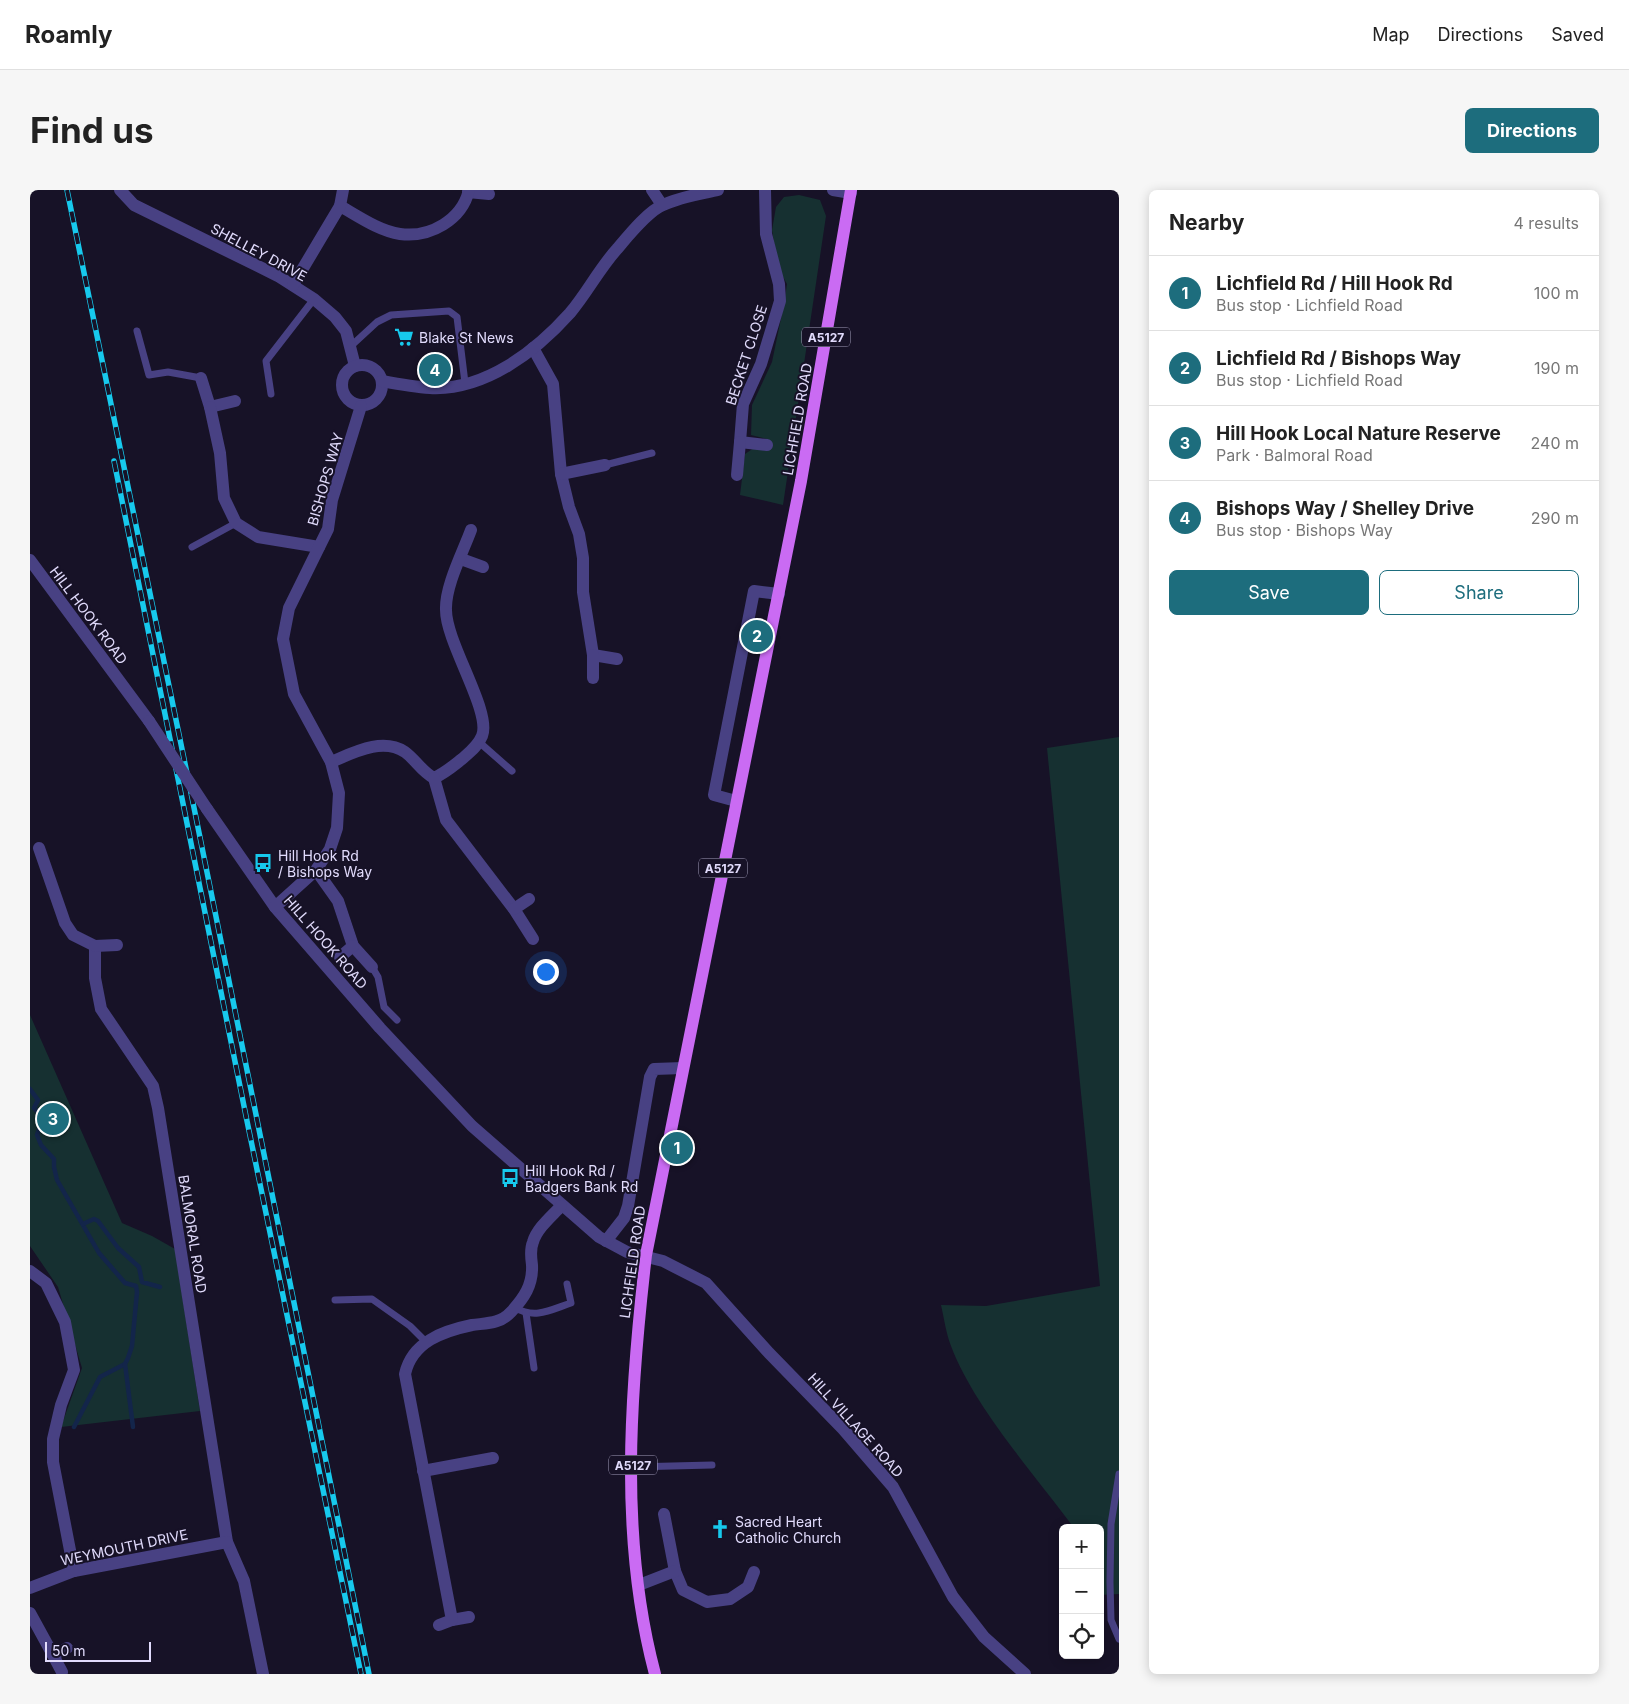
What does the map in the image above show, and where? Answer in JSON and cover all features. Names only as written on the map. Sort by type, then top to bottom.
[{"type":"main road","name":"LICHFIELD ROAD","points":[[655,1674],[639,1585],[631,1510],[635,1365],[646,1255],[682,1068],[779,594],[851,191]]},
{"type":"street","name":"SHELLEY DRIVE","points":[[120,190],[134,205],[293,285],[314,299],[335,316],[346,331],[352,346],[355,366]]},
{"type":"street","points":[[293,285],[340,206],[343,190]]},
{"type":"street","points":[[652,190],[662,205]]},
{"type":"street","points":[[382,382],[432,388],[465,383],[511,364],[533,348],[570,312],[622,243],[662,205],[718,190]]},
{"type":"street","name":"BECKET CLOSE","points":[[736,475],[743,404],[761,364],[780,301],[779,284],[766,234],[765,190]]},
{"type":"street","points":[[833,190],[851,191]]},
{"type":"street","points":[[340,206],[378,226],[400,234],[424,232],[441,226],[458,214],[468,191],[489,194]]},
{"type":"street","points":[[533,348],[553,384],[561,474],[569,507],[579,534],[583,558],[583,592],[593,655],[593,678]]},
{"type":"street","points":[[355,366],[365,366],[374,369],[382,382],[378,398],[371,403],[361,406],[349,401],[342,391],[344,375],[355,366]]},
{"type":"street","points":[[200,378],[210,407],[220,453],[224,498],[236,523],[258,537],[319,546]]},
{"type":"street","points":[[210,407],[235,401]]},
{"type":"street","name":"BISHOPS WAY","points":[[275,907],[316,870],[330,849],[337,828],[339,793],[331,762],[294,694],[283,639],[289,608],[328,529],[332,500],[361,406]]},
{"type":"street","points":[[740,442],[767,445]]},
{"type":"street","points":[[561,474],[601,466]]},
{"type":"street","points":[[331,762],[365,748],[386,746],[405,752],[426,774],[434,778],[445,774],[479,742],[483,735],[483,716],[448,628],[446,609],[448,594],[471,530]]},
{"type":"street","points":[[461,559],[483,567]]},
{"type":"street","name":"HILL HOOK ROAD","points":[[30,560],[149,721],[275,907],[380,1028],[472,1126],[561,1206],[606,1241],[627,1252],[646,1255]]},
{"type":"street","points":[[736,801],[714,795],[754,591],[779,594]]},
{"type":"street","points":[[593,655],[617,659]]},
{"type":"street","points":[[434,778],[446,820],[514,909],[532,939]]},
{"type":"street","points":[[39,848],[65,923],[73,935],[95,946],[117,945]]},
{"type":"street","points":[[316,870],[338,901],[353,946],[372,967]]},
{"type":"street","points":[[514,909],[528,899]]},
{"type":"street","name":"BALMORAL ROAD","points":[[95,946],[95,978],[101,1009],[153,1086],[227,1542],[244,1581],[263,1674]]},
{"type":"street","points":[[340,957],[353,946]]},
{"type":"street","points":[[606,1241],[624,1218],[628,1206],[650,1077],[654,1069],[682,1068]]},
{"type":"street","points":[[452,1620],[405,1374],[408,1361],[432,1337],[451,1331],[496,1323],[520,1310],[530,1286],[532,1242],[561,1206]]},
{"type":"street","name":"HILL VILLAGE ROAD","points":[[646,1255],[675,1266],[706,1283],[768,1353],[844,1429],[893,1487],[953,1598],[984,1637],[1025,1674]]},
{"type":"street","points":[[30,1271],[46,1284],[65,1322],[74,1370],[61,1404],[53,1439],[53,1462],[74,1571]]},
{"type":"street","points":[[423,1471],[493,1458]]},
{"type":"street","points":[[664,1514],[675,1571],[682,1590],[707,1602],[730,1599],[748,1587],[754,1572]]},
{"type":"street","name":"WEYMOUTH DRIVE","points":[[30,1588],[74,1571],[227,1542]]},
{"type":"street","points":[[639,1585],[675,1571]]},
{"type":"street","points":[[30,1613],[62,1672]]},
{"type":"street","points":[[439,1625],[452,1620],[470,1617]]},
{"type":"street","points":[[53,1655],[67,1648]]},
{"type":"lane","points":[[271,394],[266,361],[314,299]]},
{"type":"lane","points":[[352,346],[377,322],[391,315],[449,311],[456,317],[465,383]]},
{"type":"lane","points":[[137,331],[149,375],[168,372],[200,378]]},
{"type":"lane","points":[[601,466],[652,453]]},
{"type":"lane","points":[[192,547],[236,523]]},
{"type":"lane","points":[[479,742],[512,772]]},
{"type":"lane","points":[[372,967],[378,977],[384,1007],[397,1020]]},
{"type":"lane","points":[[534,1368],[520,1310],[538,1314],[571,1303],[567,1284]]},
{"type":"lane","points":[[335,1300],[372,1299],[410,1326],[426,1342]]},
{"type":"lane","points":[[632,1467],[712,1465]]},
{"type":"lane","points":[[1119,1474],[1112,1524],[1110,1582],[1111,1620],[1119,1639]]},
{"type":"green space","points":[[799,195],[820,200],[826,216],[783,505],[740,495],[745,454],[767,439],[751,435],[752,405],[772,362],[787,284],[778,268],[772,230],[776,207],[784,197]]},
{"type":"green space","points":[[1119,737],[1119,1594],[1104,1595],[1104,1524],[1071,1524],[1006,1440],[974,1393],[961,1369],[949,1341],[941,1305],[986,1306],[1100,1286],[1047,748]]},
{"type":"green space","points":[[30,1015],[122,1223],[152,1236],[175,1249],[200,1411],[61,1427],[82,1368],[58,1287],[30,1246]]},
{"type":"waterway","points":[[30,1089],[38,1100],[34,1108],[43,1118],[37,1135],[41,1145],[54,1159],[57,1180],[99,1253],[125,1283],[136,1286],[137,1292],[132,1346],[128,1358],[125,1364],[100,1377],[74,1427]]},
{"type":"waterway","points":[[83,1224],[94,1219],[98,1221],[118,1248],[139,1267],[142,1282],[160,1287]]},
{"type":"waterway","points":[[125,1364],[133,1427]]},
{"type":"railway","points":[[67,190],[369,1674]]},
{"type":"railway","points":[[114,461],[361,1674]]},
{"type":"place","name":"Blake St News","points":[[404,337]]},
{"type":"place","name":"Bishops Way / Shelley Drive","points":[[435,370]]},
{"type":"place","name":"Lichfield Rd / Bishops Way","points":[[757,636]]},
{"type":"place","name":"Hill Hook Rd / Bishops Way","points":[[263,863]]},
{"type":"place","name":"Hill Hook Local Nature Reserve","points":[[53,1119]]},
{"type":"place","name":"Lichfield Rd / Hill Hook Rd","points":[[677,1148]]},
{"type":"place","name":"Hill Hook Rd / Badgers Bank Rd","points":[[510,1178]]},
{"type":"place","name":"Sacred Heart Catholic Church","points":[[720,1529]]}]
